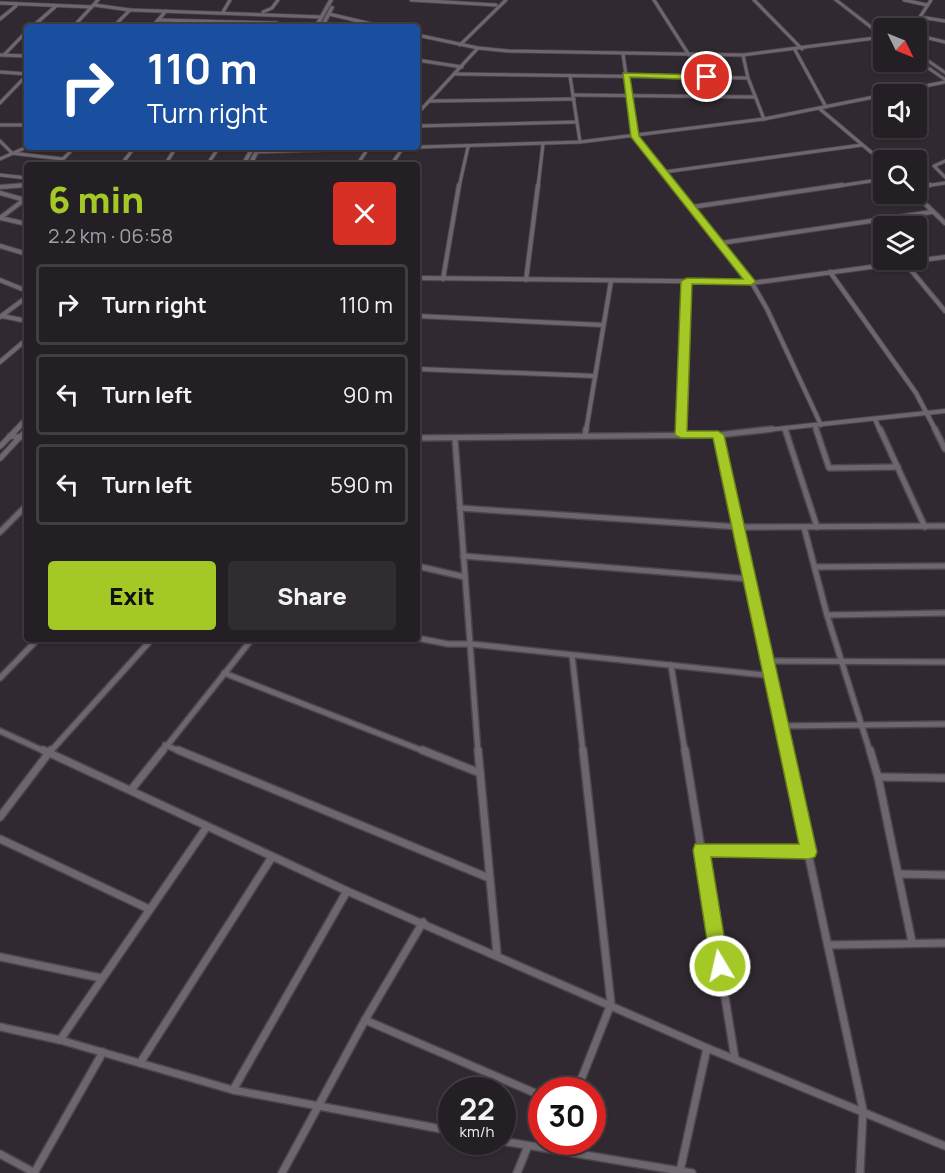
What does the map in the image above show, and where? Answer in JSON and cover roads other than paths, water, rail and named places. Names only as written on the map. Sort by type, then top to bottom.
[{"type":"main road","points":[[318,24],[331,0]]},
{"type":"main road","points":[[324,24],[336,0]]},
{"type":"main road","points":[[836,0],[873,27]]},
{"type":"main road","points":[[843,0],[873,26]]},
{"type":"main road","points":[[927,60],[944,72]]},
{"type":"main road","points":[[927,67],[945,81]]},
{"type":"main road","points":[[245,162],[255,150]]},
{"type":"main road","points":[[0,447],[24,420]]},
{"type":"main road","points":[[0,459],[24,432]]},
{"type":"street","points":[[0,19],[20,0]]},
{"type":"street","points":[[35,24],[58,0]]},
{"type":"street","points":[[76,24],[98,0]]},
{"type":"street","points":[[224,12],[230,0]]},
{"type":"street","points":[[263,13],[272,8],[278,0]]},
{"type":"street","points":[[411,0],[482,6],[496,5]]},
{"type":"street","points":[[458,44],[503,0]]},
{"type":"street","points":[[458,44],[503,0]]},
{"type":"street","points":[[654,0],[689,55]]},
{"type":"street","points":[[754,0],[802,49]]},
{"type":"street","points":[[904,0],[927,5]]},
{"type":"street","points":[[931,0],[920,17],[945,21]]},
{"type":"street","points":[[0,3],[321,17]]},
{"type":"street","points":[[482,6],[490,11]]},
{"type":"street","points":[[92,8],[106,8]]},
{"type":"street","points":[[272,8],[275,14]]},
{"type":"street","points":[[116,24],[130,10]]},
{"type":"street","points":[[155,24],[166,10]]},
{"type":"street","points":[[277,24],[284,14]]},
{"type":"street","points":[[329,14],[371,24]]},
{"type":"street","points":[[0,15],[5,15]]},
{"type":"street","points":[[158,20],[252,24]]},
{"type":"street","points":[[2,55],[24,34]]},
{"type":"street","points":[[420,36],[478,48],[689,55],[743,55],[795,50],[873,37]]},
{"type":"street","points":[[927,38],[945,42]]},
{"type":"street","points":[[420,107],[430,101],[478,48]]},
{"type":"street","points":[[795,50],[826,107]]},
{"type":"street","points":[[623,54],[635,137],[752,282],[767,309],[818,425],[830,469],[898,467]]},
{"type":"street","points":[[2,55],[24,56]]},
{"type":"street","points":[[743,55],[748,78],[764,119]]},
{"type":"street","points":[[420,61],[462,68]]},
{"type":"street","points":[[0,72],[24,74]]},
{"type":"street","points":[[456,74],[748,78]]},
{"type":"street","points":[[570,76],[580,142]]},
{"type":"street","points":[[0,103],[24,77]]},
{"type":"street","points":[[927,85],[945,81]]},
{"type":"street","points":[[430,101],[628,95],[755,97]]},
{"type":"street","points":[[420,148],[543,144],[635,137],[764,119],[873,97]]},
{"type":"street","points":[[820,109],[873,154]]},
{"type":"street","points":[[420,126],[577,122]]},
{"type":"street","points":[[1,124],[24,125]]},
{"type":"street","points":[[0,143],[11,152],[63,159]]},
{"type":"street","points":[[526,280],[543,144]]},
{"type":"street","points":[[664,172],[862,145]]},
{"type":"street","points":[[443,279],[454,208],[468,147]]},
{"type":"street","points":[[0,159],[24,148]]},
{"type":"street","points":[[60,162],[72,150]]},
{"type":"street","points":[[123,162],[132,150]]},
{"type":"street","points":[[359,162],[367,150]]},
{"type":"street","points":[[945,161],[934,165],[945,177]]},
{"type":"street","points":[[0,175],[24,178]]},
{"type":"street","points":[[692,207],[873,181]]},
{"type":"street","points":[[927,185],[945,183]]},
{"type":"street","points":[[0,187],[24,185]]},
{"type":"street","points":[[0,194],[24,200]]},
{"type":"street","points":[[0,218],[24,201]]},
{"type":"street","points":[[924,204],[945,223]]},
{"type":"street","points":[[721,243],[932,212]]},
{"type":"street","points":[[0,218],[24,223]]},
{"type":"street","points":[[0,246],[24,253]]},
{"type":"street","points":[[927,259],[945,257]]},
{"type":"street","points":[[420,278],[752,282],[873,266]]},
{"type":"street","points":[[911,270],[945,311]]},
{"type":"street","points":[[830,272],[916,393],[945,449]]},
{"type":"street","points":[[0,280],[24,290]]},
{"type":"street","points":[[585,435],[611,281]]},
{"type":"street","points":[[681,435],[687,281]]},
{"type":"street","points":[[1,317],[24,299]]},
{"type":"street","points":[[420,316],[603,325]]},
{"type":"street","points":[[1,317],[24,321]]},
{"type":"street","points":[[0,362],[24,342]]},
{"type":"street","points":[[420,369],[595,376]]},
{"type":"street","points":[[420,438],[718,435],[945,411]]},
{"type":"street","points":[[876,419],[925,526]]},
{"type":"street","points":[[785,428],[817,527]]},
{"type":"street","points":[[718,435],[773,676],[781,726],[863,1110],[860,1173]]},
{"type":"street","points":[[10,436],[24,438]]},
{"type":"street","points":[[455,439],[480,773],[497,954]]},
{"type":"street","points":[[0,531],[24,508]]},
{"type":"street","points":[[460,508],[739,527],[945,526]]},
{"type":"street","points":[[804,527],[827,615],[878,777],[912,942]]},
{"type":"street","points":[[463,556],[750,579]]},
{"type":"street","points":[[815,567],[945,566]]},
{"type":"street","points":[[420,567],[465,577]]},
{"type":"street","points":[[827,615],[945,613]]},
{"type":"street","points":[[420,639],[448,644],[471,644],[773,676]]},
{"type":"street","points":[[0,678],[35,642]]},
{"type":"street","points":[[0,817],[48,754],[149,642]]},
{"type":"street","points":[[132,790],[165,745],[250,642]]},
{"type":"street","points":[[572,655],[611,1004],[583,1077]]},
{"type":"street","points":[[769,661],[945,662]]},
{"type":"street","points":[[671,665],[735,1059]]},
{"type":"street","points":[[224,673],[480,773]]},
{"type":"street","points":[[781,726],[945,724]]},
{"type":"street","points":[[0,731],[132,790],[206,828],[347,891],[497,954],[707,1048],[863,1110],[945,1146]]},
{"type":"street","points":[[165,745],[489,878]]},
{"type":"street","points":[[878,777],[945,778]]},
{"type":"street","points":[[60,1040],[206,828]]},
{"type":"street","points":[[0,839],[149,909]]},
{"type":"street","points":[[701,850],[809,852]]},
{"type":"street","points":[[140,1063],[272,857]]},
{"type":"street","points":[[898,874],[945,875]]},
{"type":"street","points":[[233,1090],[347,891]]},
{"type":"street","points":[[282,1173],[365,1020],[423,922]]},
{"type":"street","points":[[829,945],[945,943]]},
{"type":"street","points":[[0,957],[101,978]]},
{"type":"street","points":[[365,1020],[528,1090]]},
{"type":"street","points":[[0,1027],[60,1040],[233,1090],[438,1128]]},
{"type":"street","points":[[680,1171],[707,1048]]},
{"type":"street","points":[[0,1154],[34,1173],[103,1052]]},
{"type":"street","points":[[516,1144],[528,1146],[518,1173]]},
{"type":"street","points":[[604,1155],[693,1173]]}]
